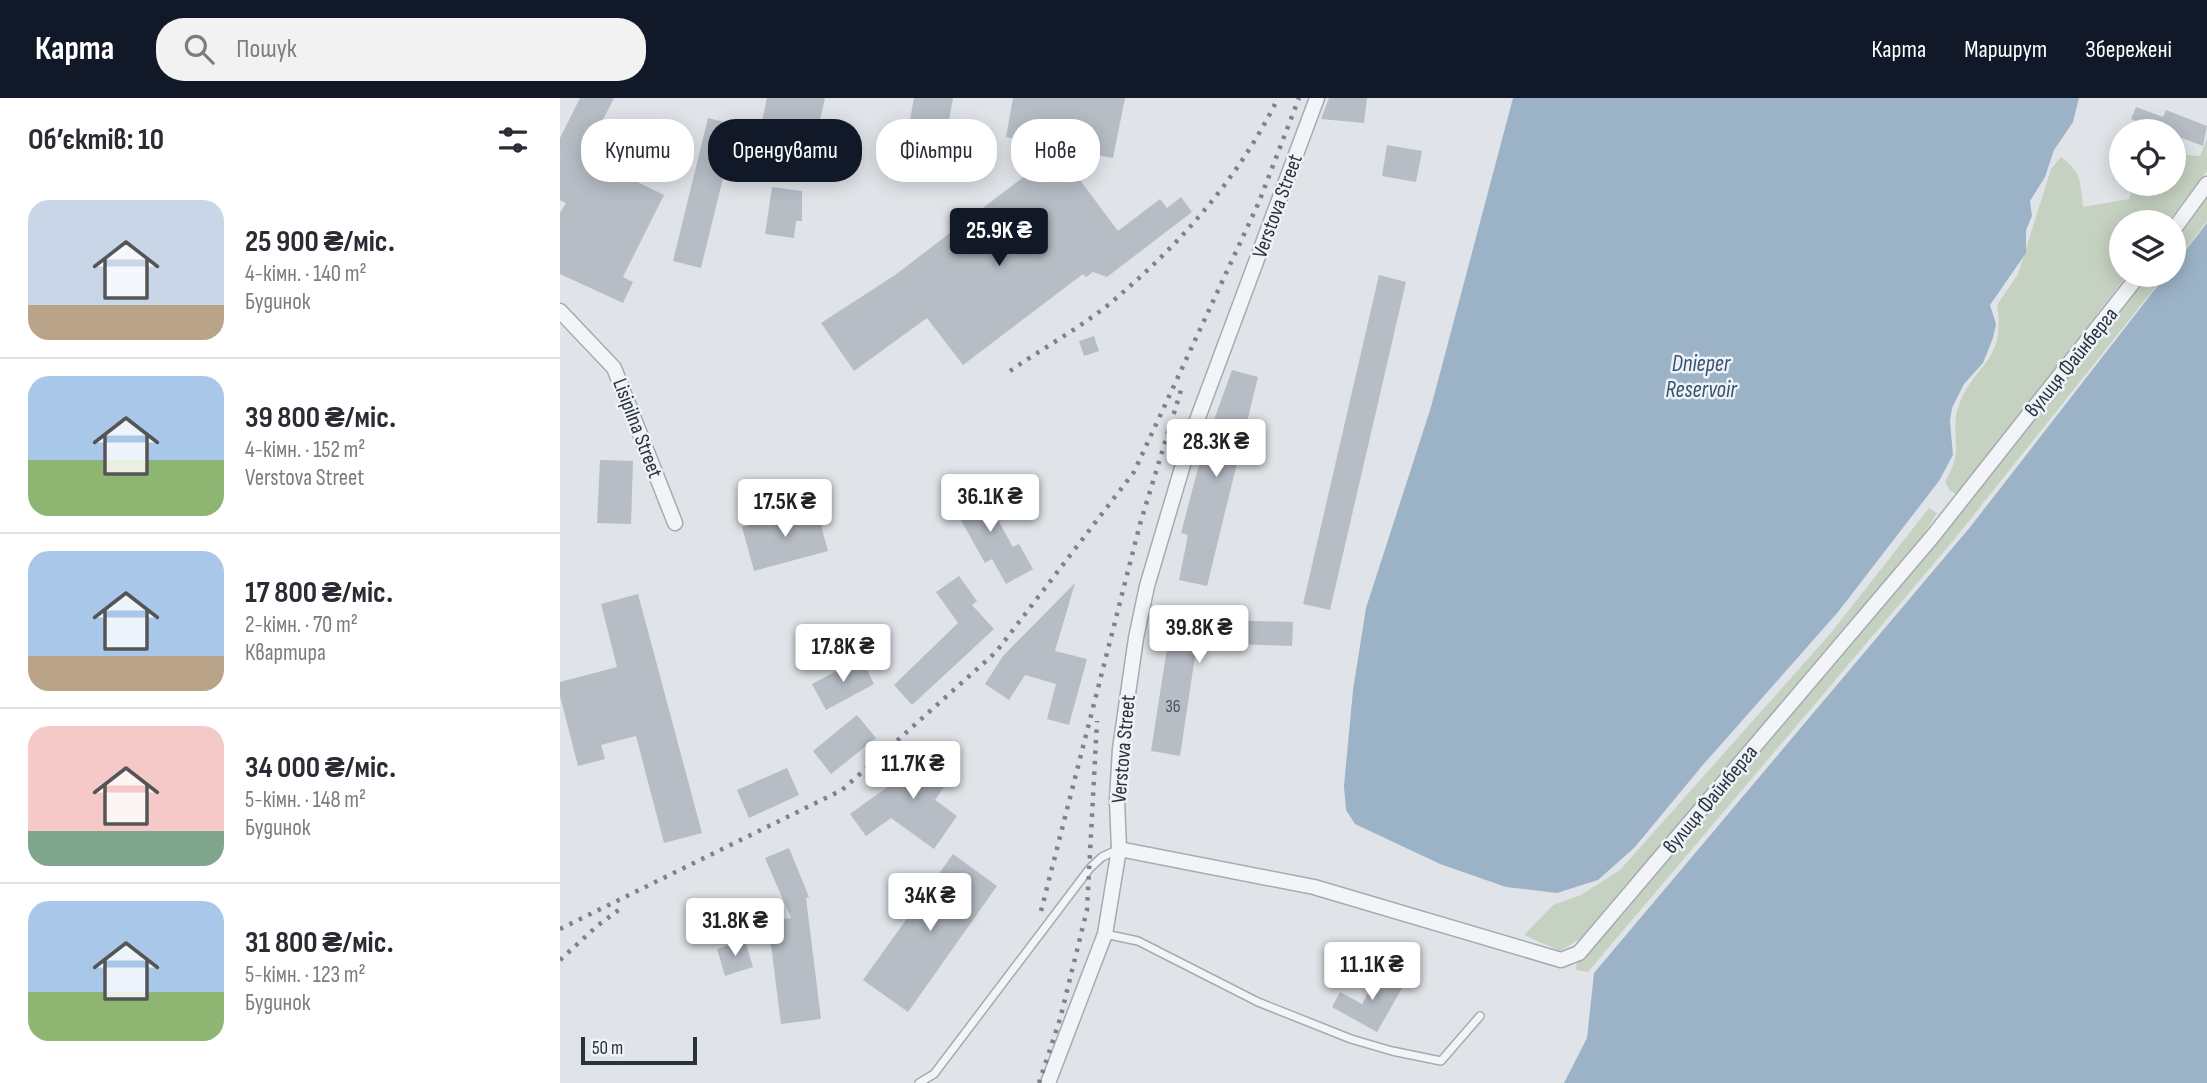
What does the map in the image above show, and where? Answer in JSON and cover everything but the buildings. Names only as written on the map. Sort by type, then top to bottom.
[{"type":"street","name":"Verstova Street","points":[[1048,1083],[1105,934],[1119,849],[1117,800],[1120,749],[1136,638],[1147,586],[1193,431],[1317,98]]},
{"type":"street","points":[[2186,213],[2207,184]]},
{"type":"street","name":"вулиця Файнберга","points":[[1119,849],[1314,887],[1561,960],[1579,953],[1933,536],[2130,287]]},
{"type":"street","name":"Lisipilna Street","points":[[560,311],[614,368],[675,523]]},
{"type":"lane","points":[[919,1083],[934,1074],[1090,868],[1102,857],[1119,849]]},
{"type":"lane","points":[[1105,934],[1138,941],[1258,1002],[1351,1039],[1392,1051],[1441,1061],[1480,1016]]},
{"type":"green space","points":[[2207,138],[2207,171],[2177,210],[2109,210],[2109,287],[2118,287],[1967,484],[1957,494],[1950,491],[1945,482],[1955,455],[1958,408],[1997,340],[1997,305],[2018,274],[2051,169],[2061,157],[2073,168],[2080,184],[2083,207],[2129,199],[2130,196],[2186,196],[2186,155],[2200,156]]},
{"type":"green space","points":[[2207,195],[2207,221],[2186,248],[2186,223]]},
{"type":"green space","points":[[2137,287],[2155,287],[1953,541],[1588,972],[1576,970],[1577,961]]},
{"type":"green space","points":[[1929,508],[1937,513],[1924,534],[1865,607],[1580,939],[1560,951],[1524,935],[1553,905],[1581,895],[1620,870],[1830,634]]},
{"type":"water","name":"Dnieper Reservoir","points":[[1513,98],[2079,98],[2073,122],[2054,150],[2045,177],[2030,201],[2032,216],[2026,230],[2026,253],[1990,305],[1996,324],[1983,363],[1964,384],[1952,408],[1950,421],[1953,455],[1939,481],[1838,612],[1702,766],[1635,847],[1598,880],[1557,893],[1506,887],[1440,864],[1355,824],[1346,810],[1344,786],[1353,690],[1366,608],[1431,407]]},
{"type":"water","points":[[2207,223],[2207,1083],[1564,1083],[1587,1038],[1594,973],[1971,526],[2157,287],[2186,287],[2186,250]]},
{"type":"railway","points":[[1010,371],[1109,305],[1167,251],[1229,179],[1278,98]]},
{"type":"railway","points":[[560,929],[842,790],[996,652],[1134,472],[1259,202],[1299,98]]},
{"type":"railway","points":[[1041,911],[1140,524],[1182,387]]},
{"type":"railway","points":[[1039,1083],[1060,1019],[1087,910],[1097,721]]},
{"type":"railway","points":[[560,960],[597,926],[624,906]]}]
